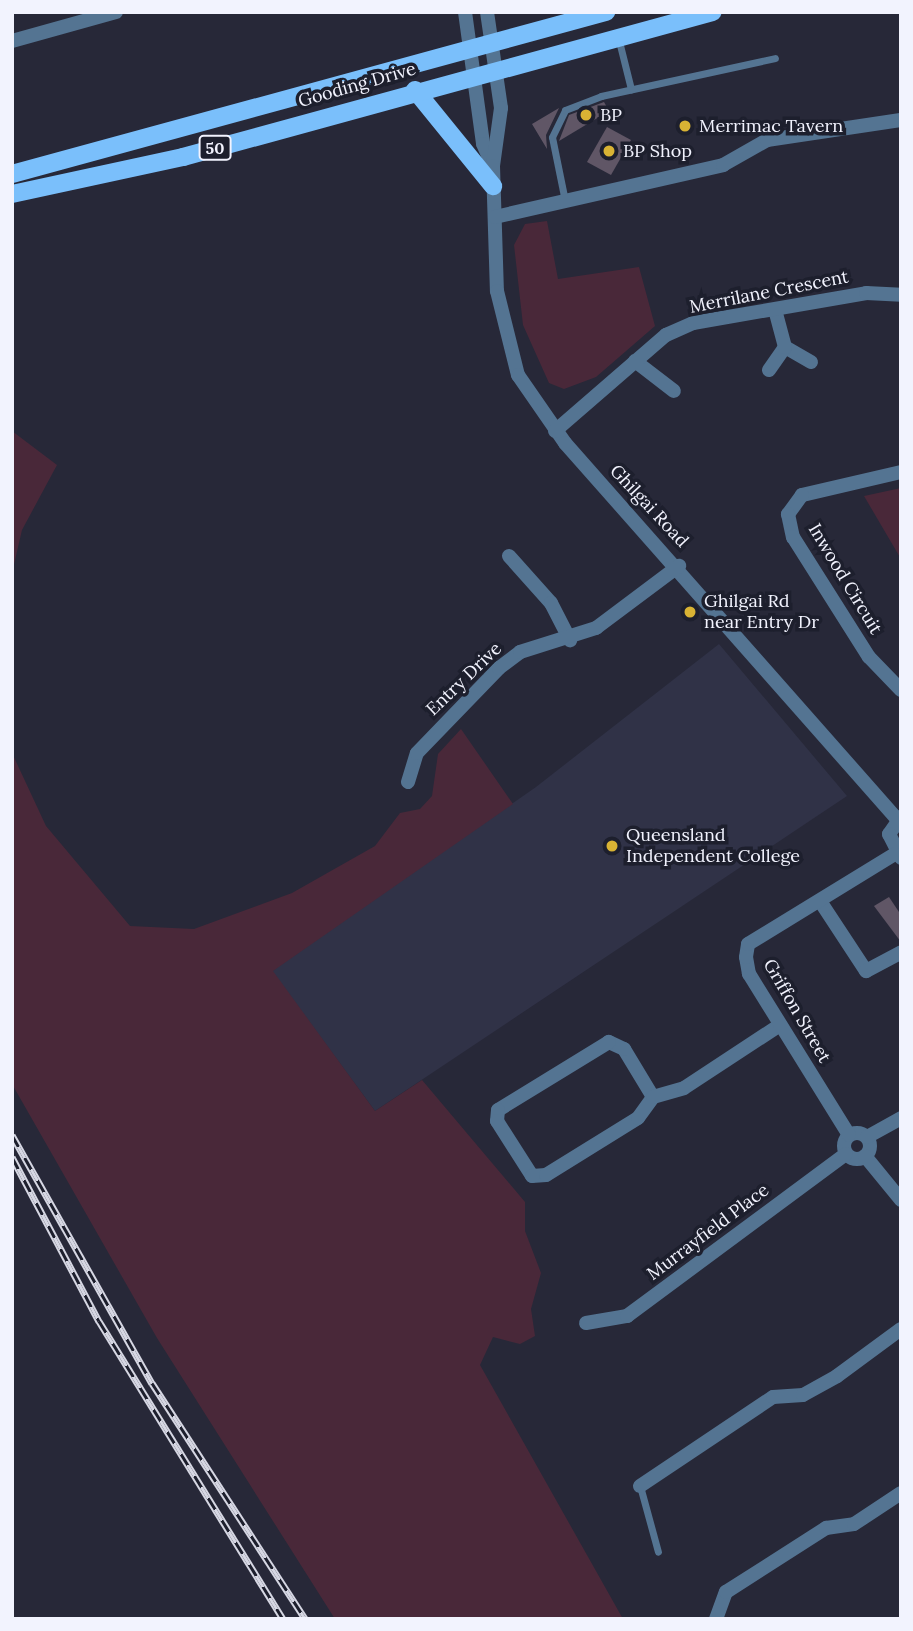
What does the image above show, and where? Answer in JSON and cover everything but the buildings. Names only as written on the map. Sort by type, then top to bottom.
[{"type":"main road","name":"Gooding Drive","points":[[12,174],[176,134],[472,46],[606,12]]},
{"type":"main road","name":"Gooding Drive","points":[[12,194],[183,157],[476,73],[713,12]]},
{"type":"main road","points":[[415,90],[493,186]]},
{"type":"street","points":[[12,41],[116,12]]},
{"type":"street","name":"Ghilgai Road","points":[[465,12],[476,73],[483,144],[493,166]]},
{"type":"street","name":"Ghilgai Road","points":[[487,12],[498,67],[499,143],[493,166],[493,186],[507,345],[526,391],[555,431],[678,566],[899,818],[889,834],[898,856]]},
{"type":"street","points":[[495,217],[723,165],[766,140],[901,120]]},
{"type":"street","name":"Merrilane Crescent","points":[[555,431],[635,361],[693,323],[866,293],[901,295]]},
{"type":"street","points":[[775,310],[785,346],[811,362]]},
{"type":"street","points":[[769,370],[785,346]]},
{"type":"street","points":[[635,361],[674,391]]},
{"type":"street","name":"Inwood Circuit","points":[[900,694],[793,537],[788,514],[802,495],[901,472]]},
{"type":"street","points":[[509,556],[551,603],[570,640]]},
{"type":"street","name":"Entry Drive","points":[[408,782],[417,753],[499,668],[520,652],[570,640],[678,566]]},
{"type":"street","name":"Griffon Street","points":[[849,1135],[750,974],[748,943],[898,856]]},
{"type":"street","points":[[820,901],[866,971],[901,952]]},
{"type":"street","points":[[653,1097],[624,1049],[609,1042],[498,1110],[497,1121],[532,1176],[547,1175],[638,1118],[653,1097],[684,1088],[780,1025]]},
{"type":"street","points":[[901,1118],[867,1138],[849,1135],[846,1154],[865,1156],[901,1200]]},
{"type":"street","points":[[865,1156],[867,1138]]},
{"type":"street","name":"Murrayfield Place","points":[[586,1323],[627,1316],[846,1154]]},
{"type":"street","points":[[640,1486],[773,1397],[803,1395],[837,1376],[901,1329]]},
{"type":"street","points":[[716,1619],[726,1592],[826,1528],[854,1524],[901,1493]]},
{"type":"lane","points":[[618,37],[631,89]]},
{"type":"lane","points":[[565,201],[555,121],[576,104],[631,89],[775,58]]},
{"type":"lane","points":[[640,1486],[657,1552]]},
{"type":"shaded area","points":[[547,221],[558,279],[639,267],[655,326],[596,377],[564,389],[549,383],[523,325],[514,245],[525,224]]},
{"type":"shaded area","points":[[12,431],[57,465],[22,530],[12,573]]},
{"type":"shaded area","points":[[901,488],[901,559],[864,496]]},
{"type":"shaded area","name":"Queensland Independent College","points":[[719,644],[847,796],[375,1111],[272,971],[536,787]]},
{"type":"shaded area","points":[[461,729],[513,804],[273,971],[375,1111],[422,1080],[525,1202],[525,1231],[541,1273],[531,1309],[535,1336],[520,1344],[493,1337],[480,1365],[623,1619],[335,1619],[157,1338],[12,1084],[12,753],[46,826],[130,926],[194,929],[292,893],[375,846],[400,813],[420,809],[432,796],[438,754]]},
{"type":"railway","points":[[12,1135],[152,1383],[305,1619]]},
{"type":"railway","points":[[12,1157],[99,1321],[283,1619]]},
{"type":"place","name":"BP","points":[[586,115]]},
{"type":"place","name":"Merrimac Tavern","points":[[685,126]]},
{"type":"place","name":"BP Shop","points":[[609,151]]},
{"type":"place","name":"Ghilgai Rd near Entry Dr","points":[[690,612]]},
{"type":"place","name":"Queensland Independent College","points":[[612,846]]}]
